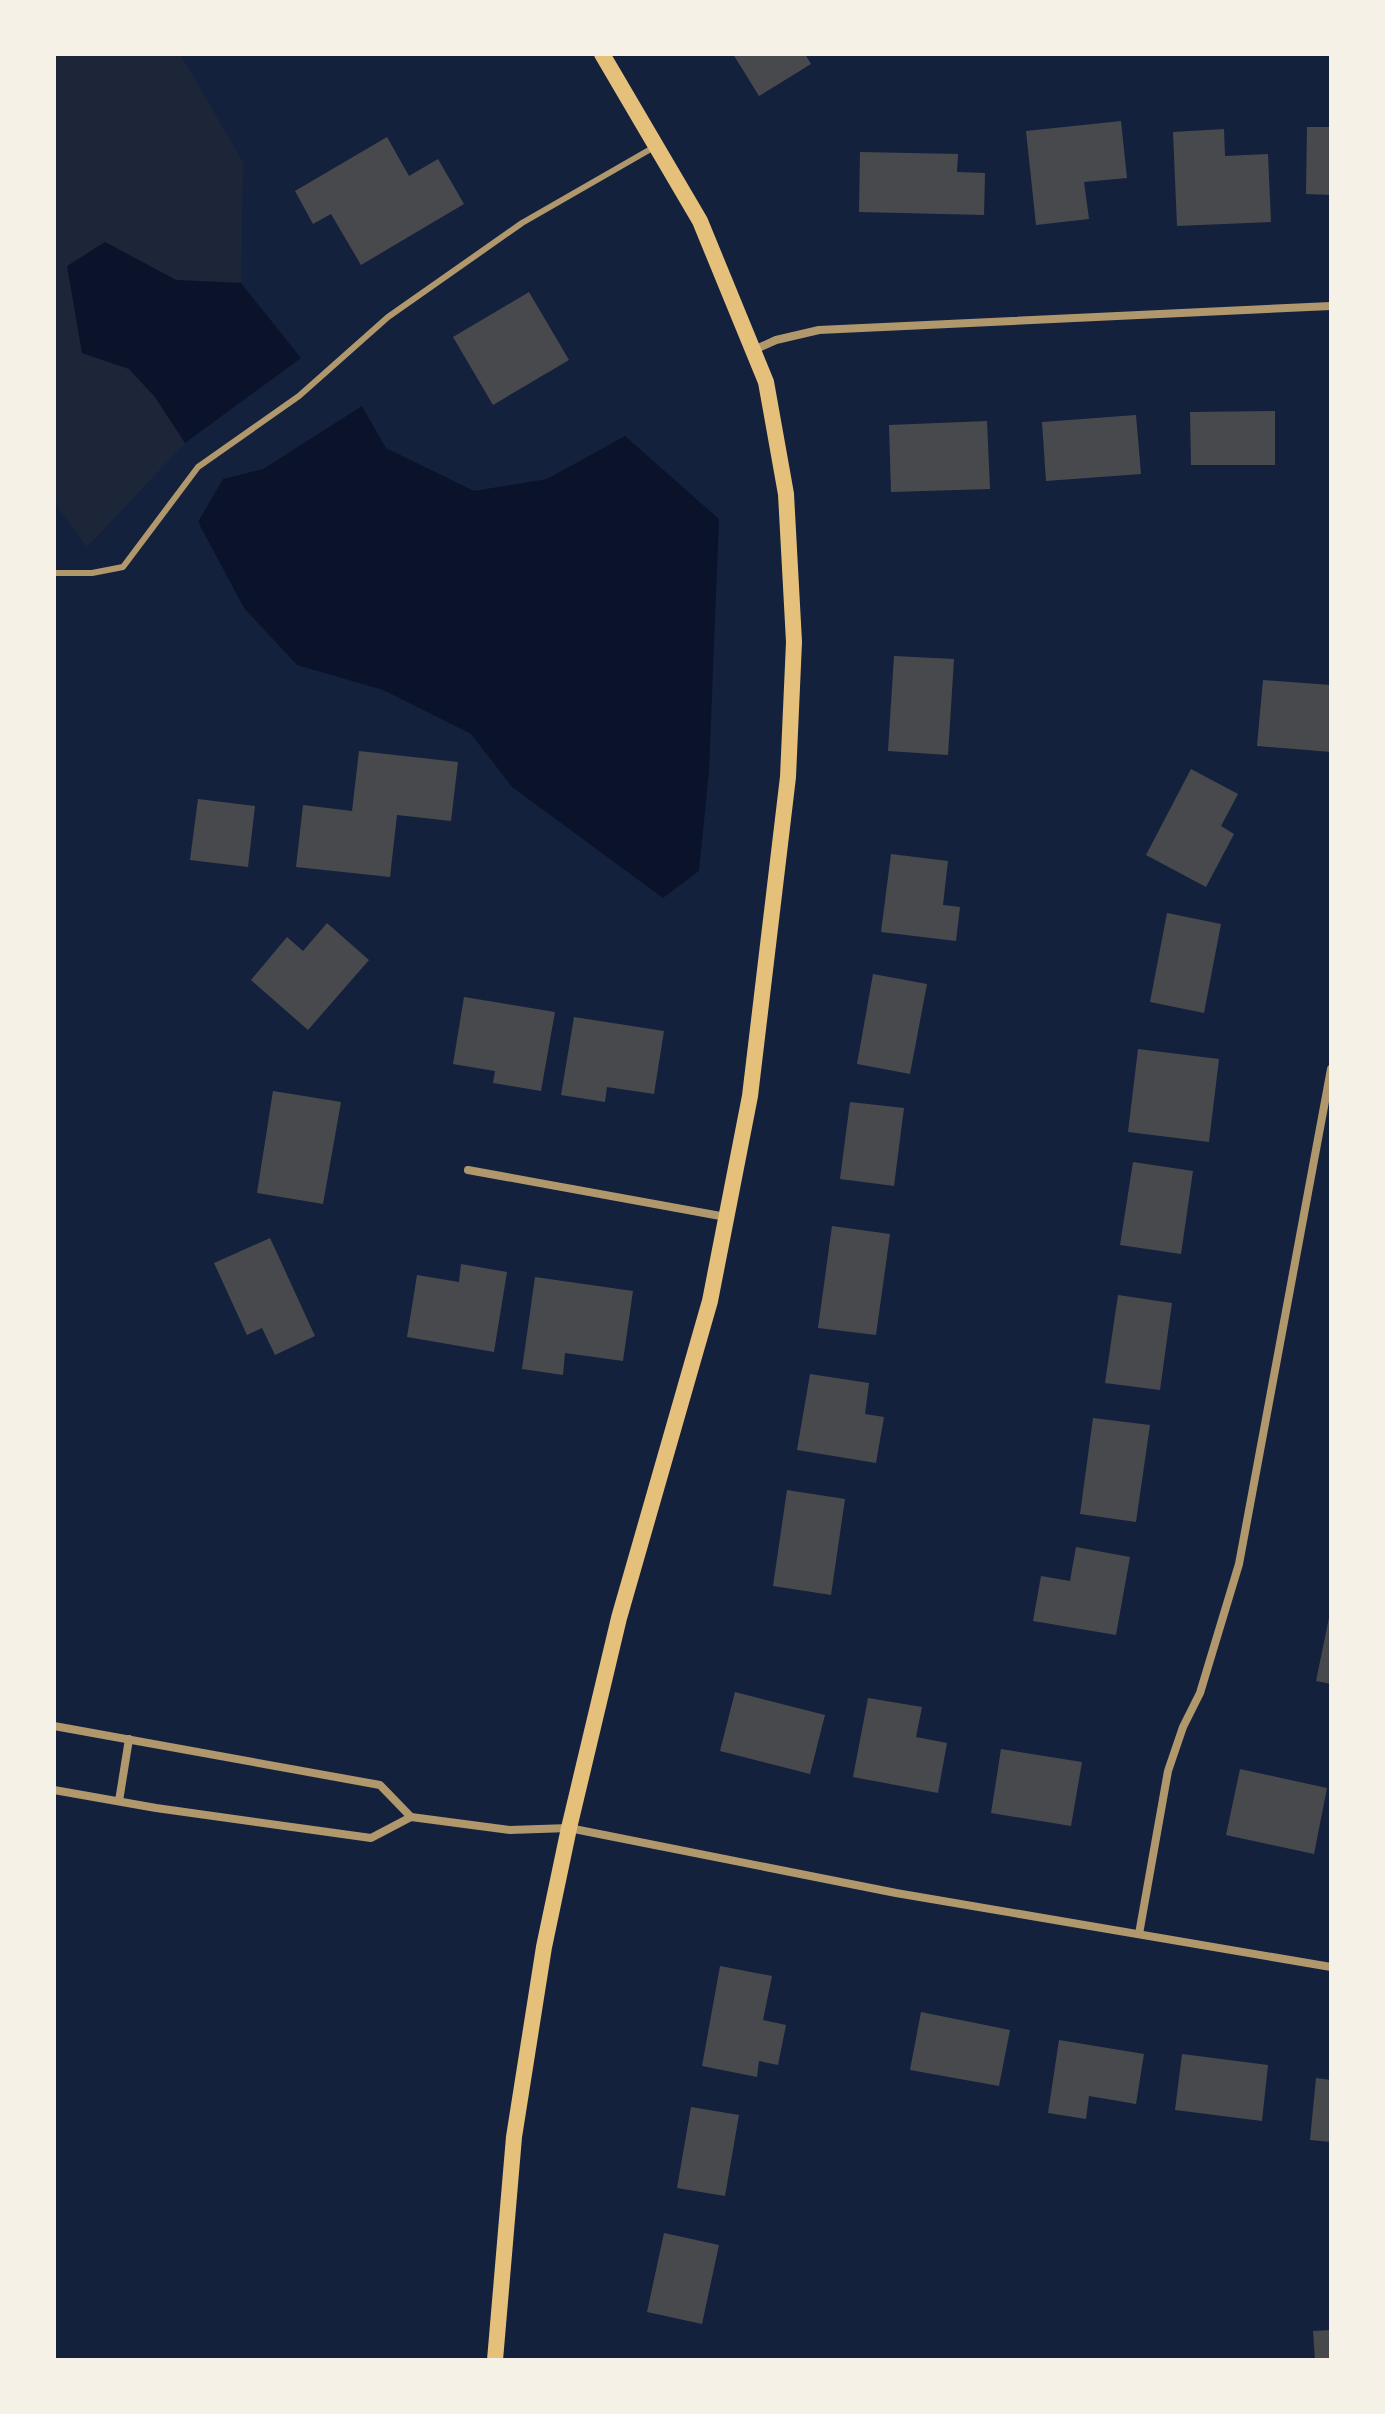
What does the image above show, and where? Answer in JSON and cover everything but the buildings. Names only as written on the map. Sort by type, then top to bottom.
[{"type":"main road","points":[[495,2360],[514,2137],[544,1947],[619,1618],[710,1301],[750,1096],[788,777],[794,642],[786,494],[766,382],[700,221],[602,54]]},
{"type":"street","points":[[754,350],[776,340],[819,330],[1331,306]]},
{"type":"street","points":[[1139,1934],[1168,1771],[1183,1727],[1200,1693],[1239,1564],[1331,1069]]},
{"type":"street","points":[[468,1170],[727,1217]]},
{"type":"street","points":[[54,1726],[380,1785],[411,1817]]},
{"type":"street","points":[[119,1801],[129,1739]]},
{"type":"street","points":[[54,1790],[371,1838],[411,1817],[510,1830],[569,1828],[896,1893],[1331,1967]]},
{"type":"lane","points":[[54,573],[92,573],[123,567],[198,467],[299,396],[388,317],[522,223],[656,146]]},
{"type":"shaded area","points":[[54,54],[180,54],[243,162],[241,283],[176,280],[105,242],[82,353],[129,369],[155,397],[185,443],[87,547],[54,502]]},
{"type":"shaded area","points":[[105,242],[176,280],[241,283],[301,358],[185,443],[155,397],[129,369],[82,353],[67,266]]},
{"type":"shaded area","points":[[362,406],[386,448],[474,491],[547,479],[625,436],[719,519],[709,771],[699,871],[663,898],[512,787],[471,734],[383,690],[297,665],[244,608],[198,522],[223,479],[263,469]]}]
